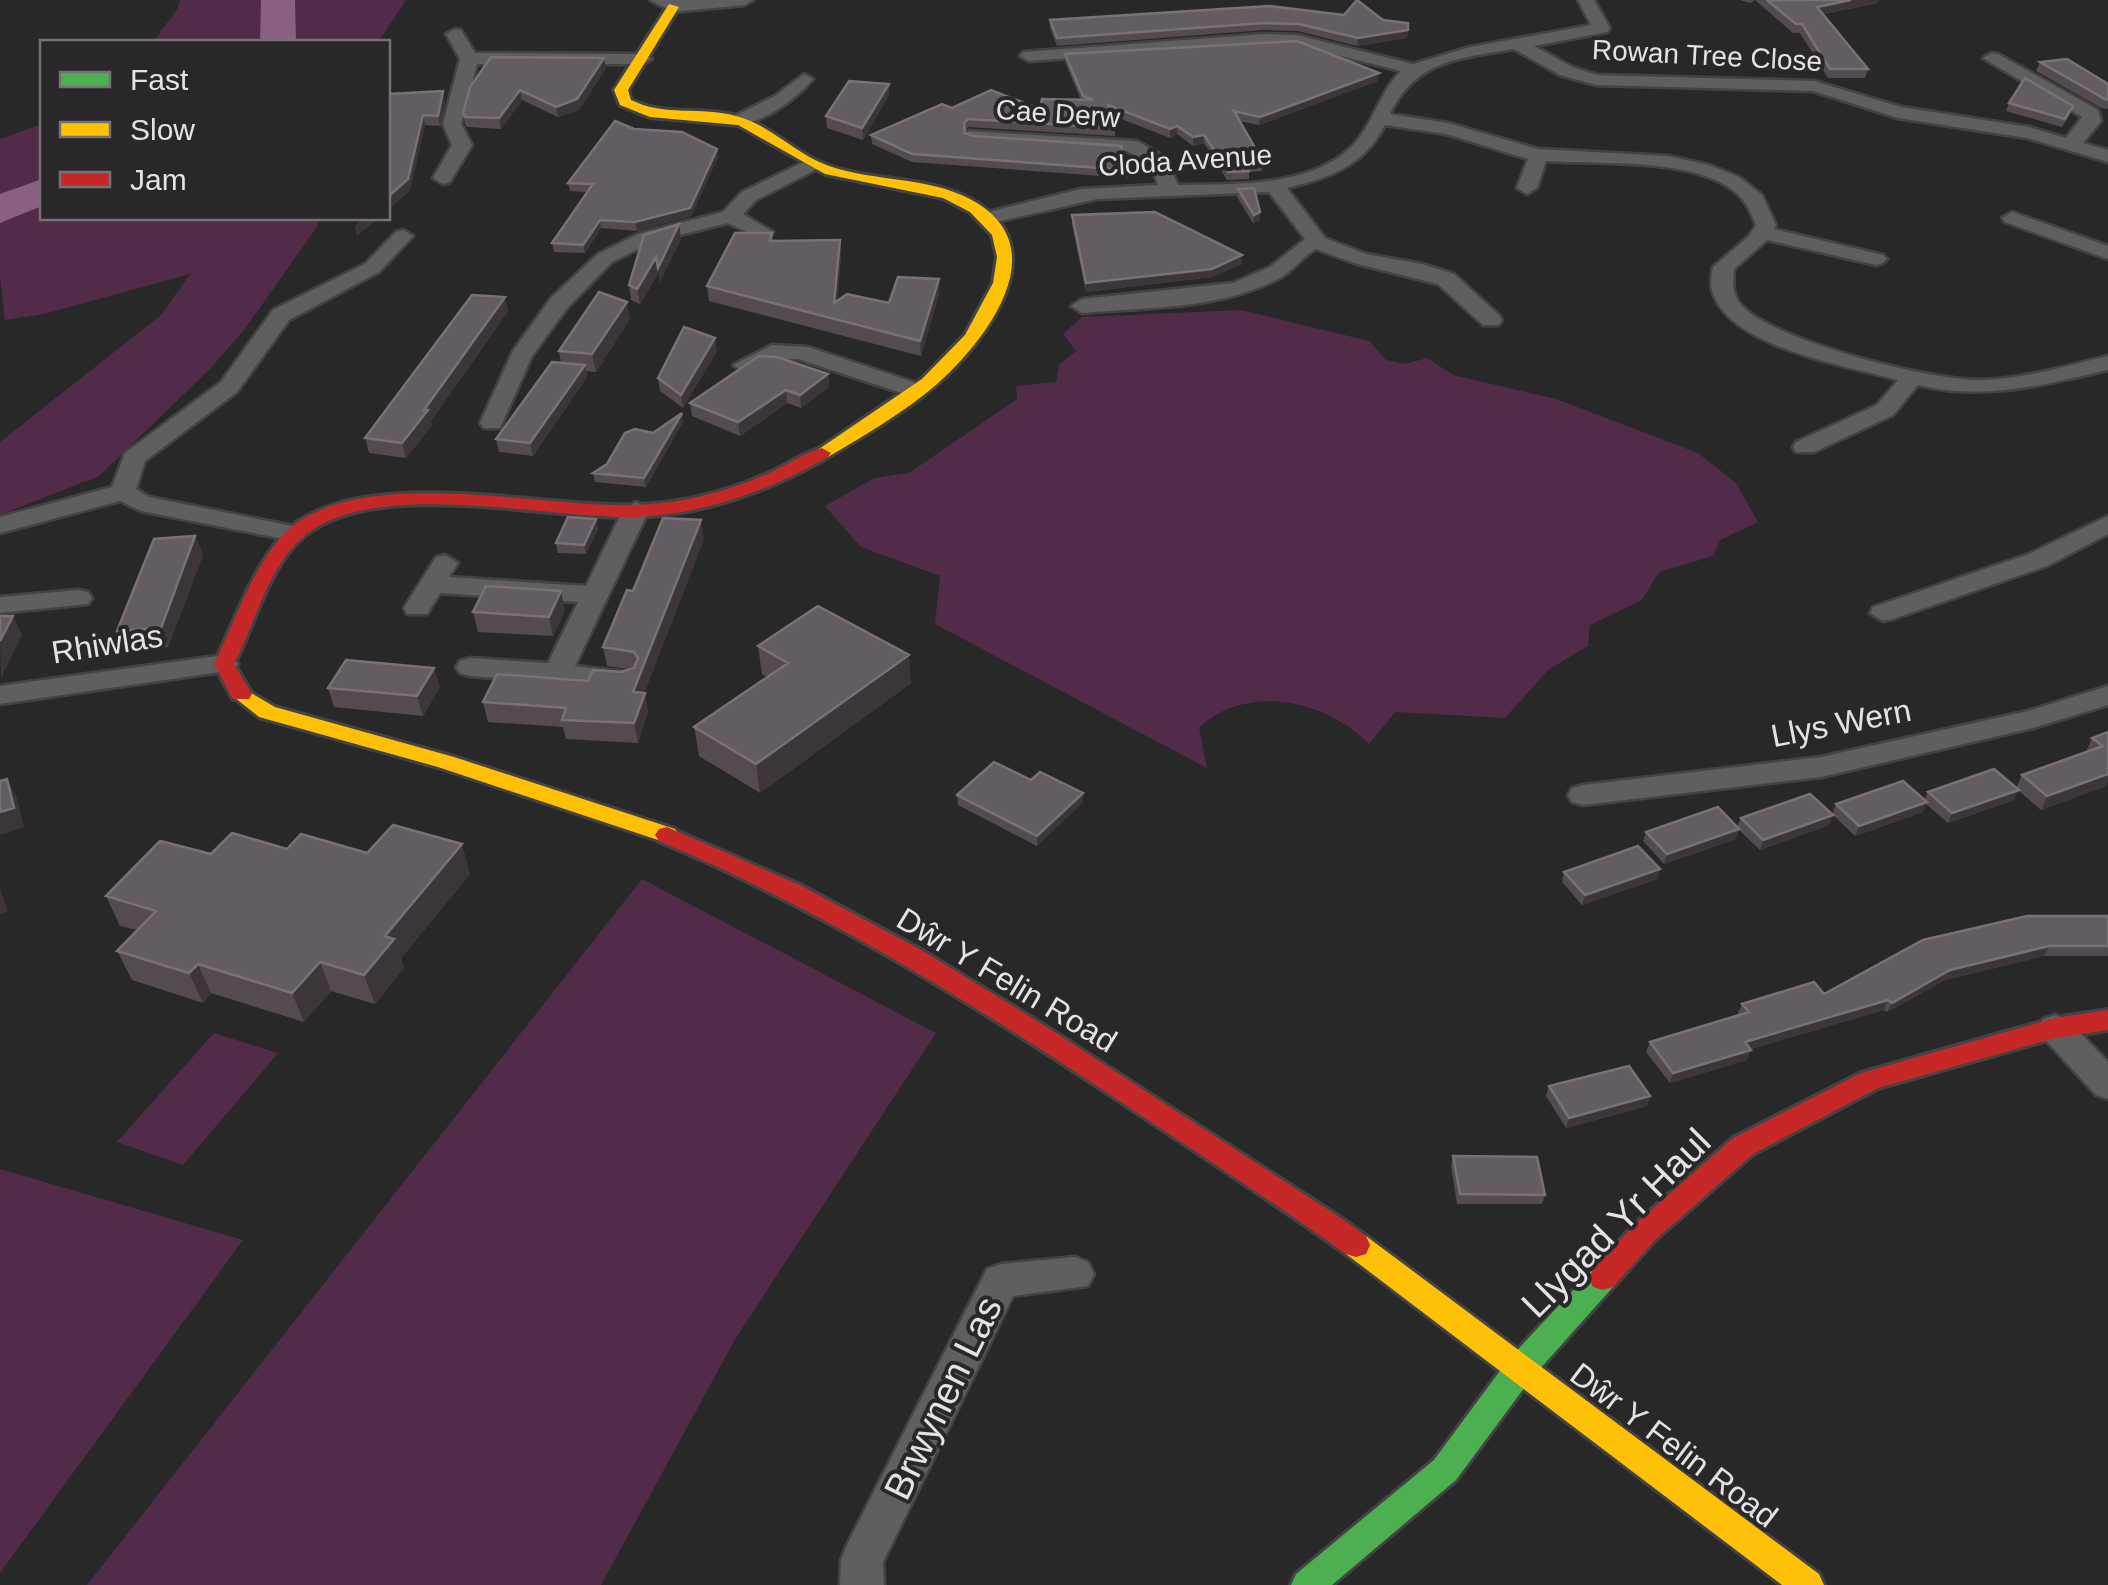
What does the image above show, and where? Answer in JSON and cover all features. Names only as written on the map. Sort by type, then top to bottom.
[{"type":"street","points":[[0,525],[123,492],[167,511],[294,533],[350,509],[400,499],[636,510],[712,500],[766,483],[858,431],[917,391],[942,370],[988,314],[1009,265],[1004,240],[987,218],[959,200],[922,186],[810,164],[736,120],[659,115],[632,107],[621,90],[643,59],[665,3],[745,0]]},
{"type":"street","points":[[1029,56],[1280,39],[1325,46],[1414,69],[1474,52],[1601,28],[1586,0]]},
{"type":"street","points":[[443,178],[462,145],[452,124],[469,59],[455,34]]},
{"type":"street","name":"Rowan Tree Close","points":[[1520,45],[1566,71],[1596,80],[1814,86],[1926,118],[2029,133],[2108,156]]},
{"type":"street","points":[[1992,58],[2091,114],[2090,124],[2071,144]]},
{"type":"street","points":[[469,59],[643,59]]},
{"type":"street","name":"Cloda Avenue","points":[[987,218],[1076,196],[1274,184],[1330,169],[1364,148],[1392,90],[1414,69]]},
{"type":"street","points":[[736,120],[781,100],[804,79]]},
{"type":"street","points":[[1381,119],[1429,125],[1539,155],[1644,158],[1699,169],[1730,182],[1752,198],[1765,216],[1764,233],[1724,267],[1720,286],[1732,307],[1756,327],[1791,343],[1956,386],[2008,386],[2108,363]]},
{"type":"street","name":"Cae Derw","points":[[975,135],[1130,145],[1164,165],[1169,190]]},
{"type":"street","points":[[1527,188],[1539,155]]},
{"type":"street","points":[[492,424],[521,356],[560,303],[605,258],[645,238],[730,216],[749,196],[810,164]]},
{"type":"street","points":[[1274,184],[1318,242],[1362,258],[1446,279],[1491,320]]},
{"type":"street","points":[[730,216],[763,232]]},
{"type":"street","points":[[2012,218],[2108,253]]},
{"type":"street","points":[[1764,233],[1876,259]]},
{"type":"street","points":[[123,492],[134,458],[228,387],[281,316],[372,268],[404,236]]},
{"type":"street","points":[[1082,306],[1214,295],[1241,288],[1277,271],[1306,245],[1318,242]]},
{"type":"street","points":[[744,366],[772,352],[800,352],[917,391]]},
{"type":"street","points":[[1805,446],[1885,410],[1913,376]]},
{"type":"street","points":[[557,673],[636,510]]},
{"type":"street","points":[[1883,613],[2038,560],[2108,524]]},
{"type":"street","points":[[224,664],[294,533]]},
{"type":"street","points":[[418,608],[438,574],[595,595]]},
{"type":"street","points":[[0,605],[79,598]]},
{"type":"street","name":"Rhiwlas","points":[[0,696],[224,664]]},
{"type":"street","name":"Dŵr Y Felin Road","points":[[224,664],[236,690],[267,712],[446,762],[660,832],[712,853],[897,948],[1069,1054],[1338,1232],[1808,1585]]},
{"type":"street","points":[[470,666],[625,678]]},
{"type":"street","name":"Llys Wern","points":[[1583,795],[1821,767],[2033,719],[2108,695]]},
{"type":"street","name":"Llygad Yr Haul","points":[[1307,1585],[1445,1470],[1519,1370],[1645,1232],[1743,1146],[1870,1080],[2055,1028],[2108,1020]]},
{"type":"street","points":[[2055,1028],[2108,1085]]},
{"type":"street","name":"Brwynen Las","points":[[862,1585],[862,1560],[1001,1281],[1076,1274]]},
{"type":"shaded area","points":[[180,0],[406,0],[379,40],[154,40]]},
{"type":"shaded area","points":[[40,125],[40,220],[319,220],[244,330],[209,370],[99,476],[0,515],[0,442],[161,315],[190,274],[44,314],[5,320],[0,278],[0,139]]},
{"type":"shaded area","points":[[1241,310],[1369,341],[1386,360],[1405,364],[1427,358],[1453,375],[1556,399],[1698,453],[1736,483],[1758,522],[1720,540],[1713,556],[1659,572],[1642,600],[1590,625],[1588,646],[1548,670],[1505,718],[1395,712],[1369,744],[1324,713],[1288,703],[1251,703],[1224,710],[1199,727],[1207,768],[935,624],[940,576],[861,547],[825,506],[874,478],[909,473],[1017,399],[1016,386],[1056,382],[1059,365],[1076,351],[1063,334],[1082,317]]},
{"type":"shaded area","points":[[642,879],[936,1033],[737,1336],[601,1585],[87,1585]]},
{"type":"shaded area","points":[[214,1033],[278,1053],[183,1165],[117,1142]]},
{"type":"shaded area","points":[[0,1169],[243,1240],[0,1573]]},
{"type":"building","points":[[1357,0],[1383,20],[1408,23],[1408,30],[1358,38],[1299,24],[1264,23],[1057,38],[1050,20],[1269,6],[1344,15]]},
{"type":"building","points":[[1767,0],[1851,0],[1817,7],[1868,69],[1830,69],[1802,24],[1796,24]]},
{"type":"building","points":[[1297,41],[1379,73],[1260,117],[1234,111],[1263,162],[1247,163],[1249,171],[1228,172],[1204,135],[1193,137],[1177,126],[1170,129],[1108,105],[1115,128],[968,119],[964,123],[965,133],[1121,146],[1128,170],[912,154],[871,135],[942,104],[952,108],[991,90],[1040,109],[1042,99],[1094,100],[1083,96],[1065,54]]},
{"type":"building","points":[[491,57],[604,58],[577,99],[556,107],[520,90],[499,118],[465,117],[470,87]]},
{"type":"building","points":[[2067,59],[2108,84],[2108,100],[2040,62]]},
{"type":"building","points":[[2025,78],[2073,106],[2065,119],[2009,103]]},
{"type":"building","points":[[849,81],[889,84],[862,128],[826,116]]},
{"type":"building","points":[[443,91],[438,116],[423,115],[408,179],[390,195],[390,114],[390,94]]},
{"type":"building","points":[[615,121],[634,129],[682,132],[717,149],[690,208],[635,222],[600,220],[583,245],[552,243],[593,184],[568,183]]},
{"type":"building","points":[[1254,188],[1260,212],[1254,215],[1238,189]]},
{"type":"building","points":[[1155,212],[1242,255],[1212,269],[1086,283],[1072,215]]},
{"type":"building","points":[[679,224],[658,268],[656,257],[637,289],[629,285],[644,235]]},
{"type":"building","points":[[735,233],[772,233],[770,241],[840,240],[834,303],[847,294],[889,303],[898,277],[939,279],[920,341],[707,286]]},
{"type":"building","points":[[599,292],[627,302],[592,354],[559,351]]},
{"type":"building","points":[[472,295],[505,297],[424,410],[428,410],[402,443],[365,438]]},
{"type":"building","points":[[684,327],[715,338],[681,395],[658,378]]},
{"type":"building","points":[[759,356],[777,357],[828,374],[800,395],[786,390],[738,422],[690,403]]},
{"type":"building","points":[[552,362],[585,365],[530,443],[496,439]]},
{"type":"building","points":[[682,413],[644,478],[593,473],[607,464],[625,433],[635,429],[653,433]]},
{"type":"building","points":[[568,517],[596,519],[584,545],[556,543]]},
{"type":"building","points":[[663,518],[701,520],[633,692],[645,693],[634,723],[562,720],[566,708],[483,702],[497,674],[588,681],[593,670],[621,672],[634,668],[638,658],[634,652],[603,647],[627,590],[633,591]]},
{"type":"building","points":[[195,536],[161,628],[117,631],[154,539]]},
{"type":"building","points":[[486,586],[561,591],[549,617],[473,612]]},
{"type":"building","points":[[818,606],[909,655],[756,764],[694,727],[788,663],[758,646]]},
{"type":"building","points":[[0,616],[13,616],[0,641]]},
{"type":"building","points":[[346,660],[434,668],[417,696],[328,688]]},
{"type":"building","points":[[2108,732],[2108,774],[2047,796],[2022,775],[2103,746],[2092,738]]},
{"type":"building","points":[[994,762],[1031,780],[1040,772],[1083,793],[1037,836],[957,795]]},
{"type":"building","points":[[1994,769],[2019,790],[1952,813],[1928,792]]},
{"type":"building","points":[[7,779],[14,808],[0,812],[0,781]]},
{"type":"building","points":[[1903,781],[1927,802],[1859,826],[1836,804]]},
{"type":"building","points":[[1810,794],[1833,815],[1763,840],[1741,818]]},
{"type":"building","points":[[1718,807],[1739,829],[1667,854],[1646,832]]},
{"type":"building","points":[[393,825],[462,844],[385,936],[394,939],[364,975],[320,962],[292,993],[198,964],[189,973],[117,951],[156,911],[106,896],[160,841],[211,854],[232,833],[287,849],[301,834],[367,853]]},
{"type":"building","points":[[1638,846],[1660,869],[1585,895],[1564,872]]},
{"type":"building","points":[[2027,916],[2108,916],[2108,946],[2049,946],[1950,970],[1892,1003],[1888,1000],[1745,1042],[1751,1050],[1673,1073],[1650,1042],[1749,1012],[1742,1004],[1814,982],[1824,994],[1923,940]]},
{"type":"building","points":[[1629,1066],[1650,1096],[1569,1118],[1549,1086]]},
{"type":"building","points":[[1453,1156],[1537,1157],[1545,1195],[1460,1194]]},
{"type":"waterway","points":[[278,0],[278,40]]},
{"type":"waterway","points":[[0,210],[40,192]]},
{"type":"traffic: fast","points":[[1307,1585],[1445,1470],[1519,1370],[1603,1278]]},
{"type":"traffic: slow","points":[[673,7],[621,90],[625,102],[650,112],[743,122],[804,160],[830,171],[948,195],[985,217],[1003,246],[1001,283],[988,312],[951,362],[902,403],[822,453]]},
{"type":"traffic: slow","points":[[241,694],[267,712],[446,762],[667,835]]},
{"type":"traffic: slow","points":[[1356,1245],[1808,1585]]},
{"type":"traffic: jam","points":[[241,694],[224,664],[257,594],[286,543],[329,513],[368,503],[412,499],[598,511],[660,509],[732,494],[822,453]]},
{"type":"traffic: jam","points":[[667,835],[792,891],[914,958],[1091,1069],[1356,1245]]},
{"type":"traffic: jam","points":[[1603,1278],[1645,1232],[1743,1146],[1870,1080],[2055,1028],[2108,1020]]}]
